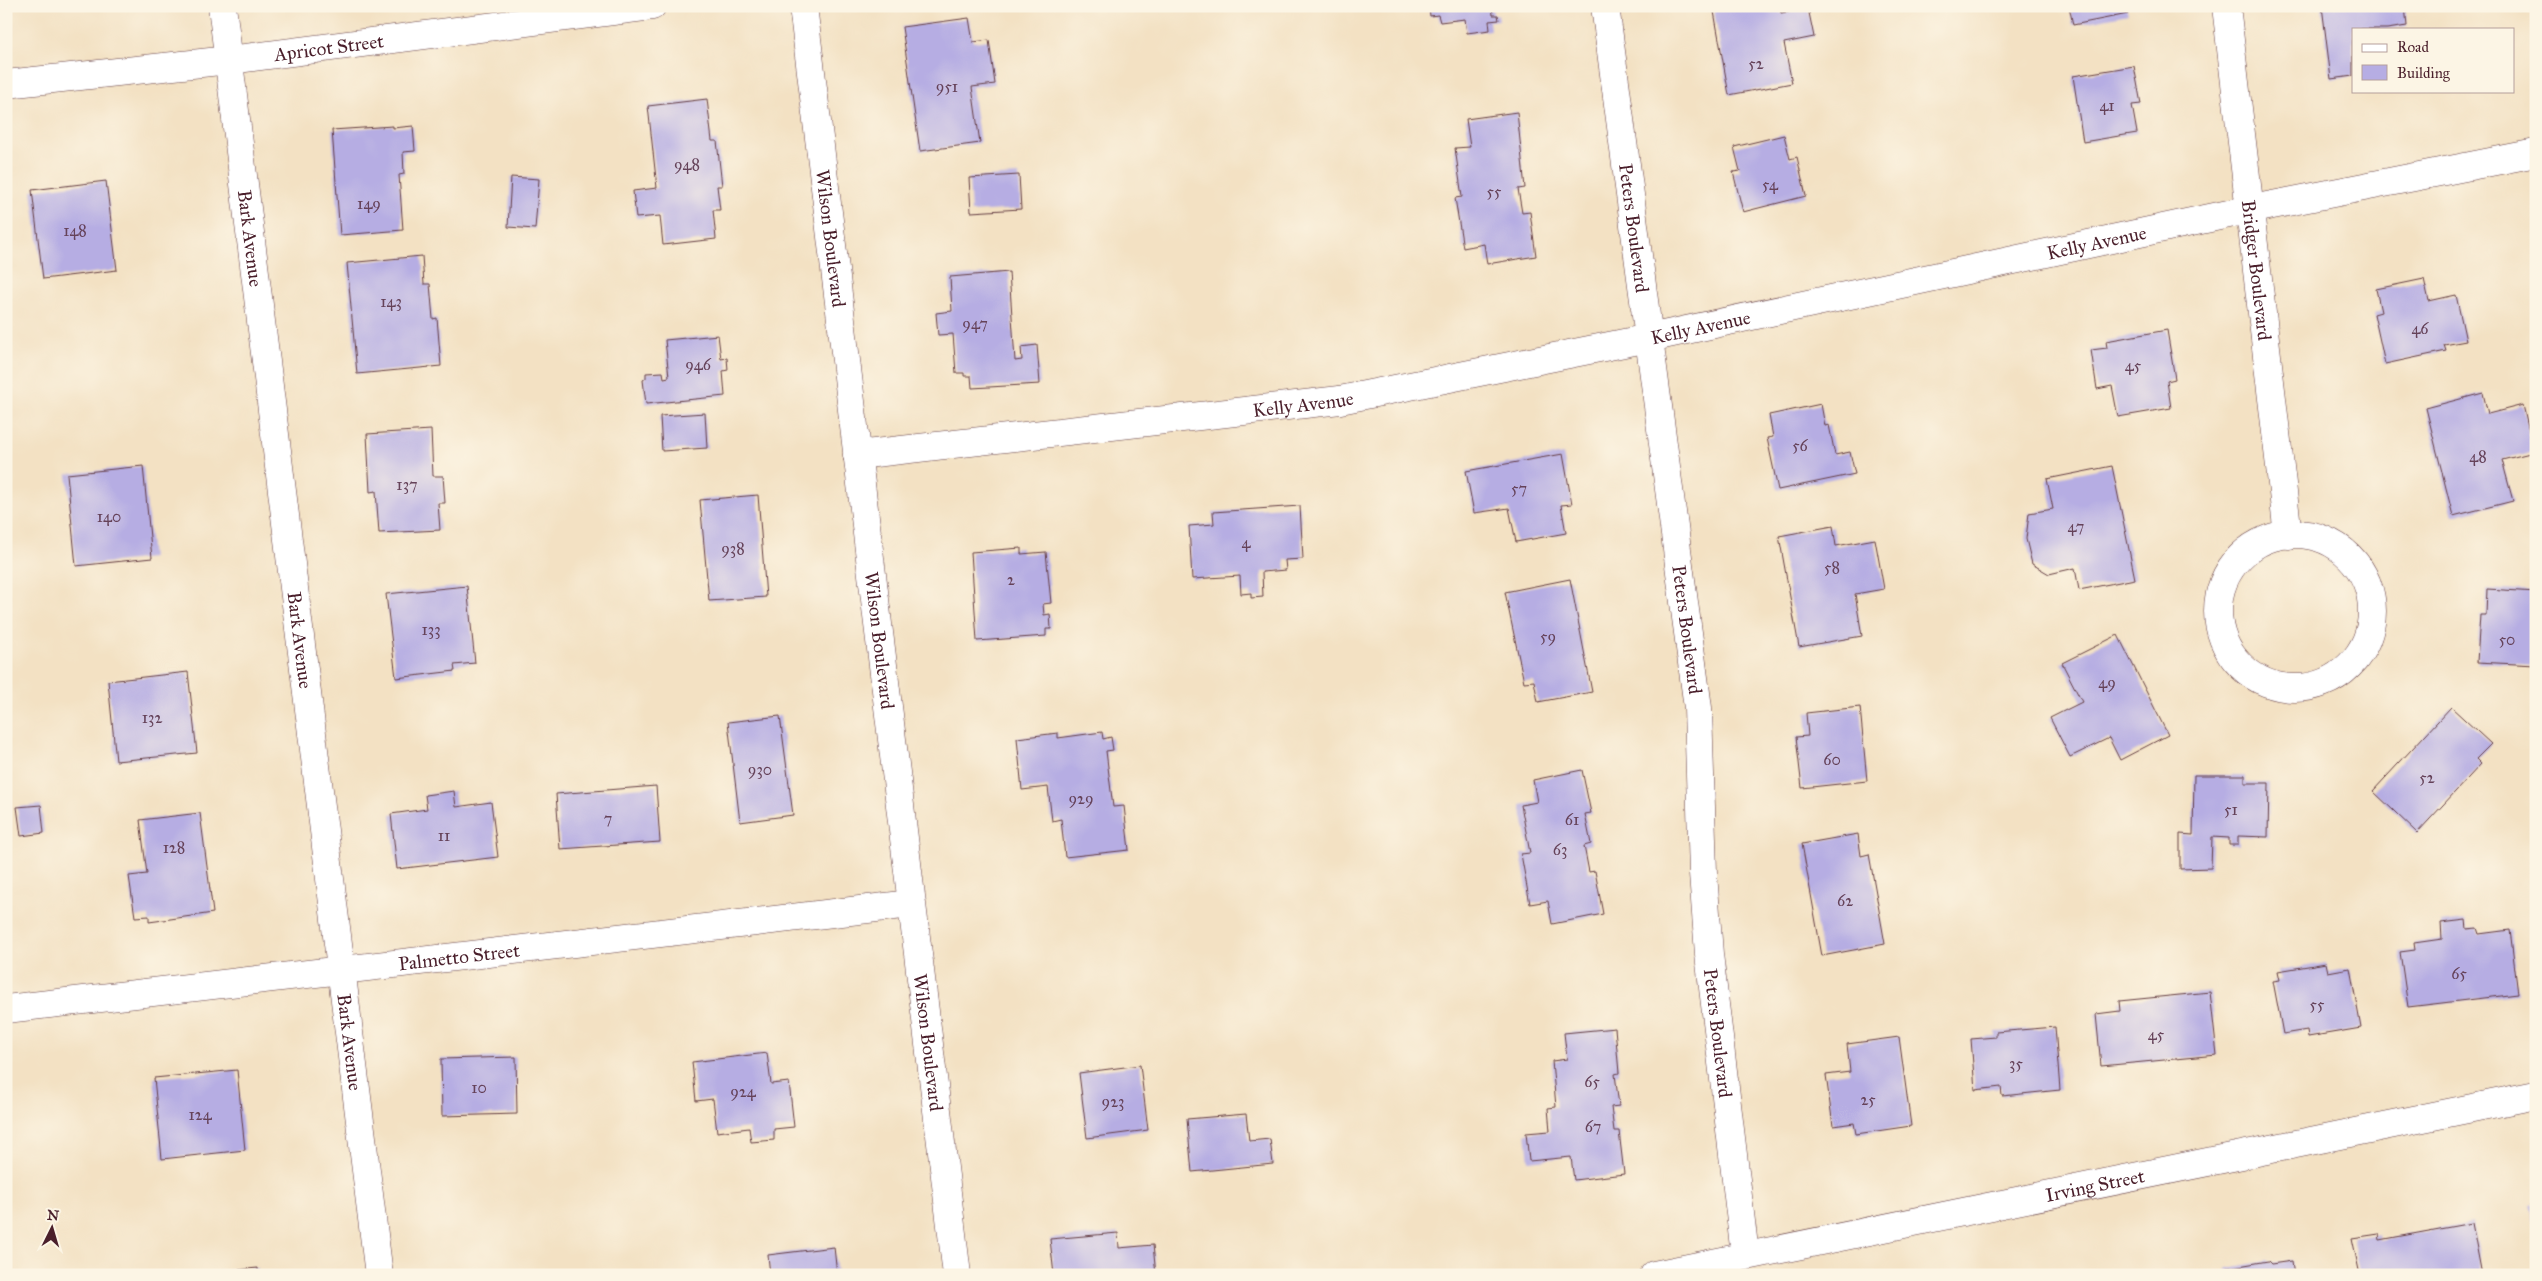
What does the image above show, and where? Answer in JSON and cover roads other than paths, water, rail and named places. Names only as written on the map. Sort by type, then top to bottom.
[{"type":"street","name":"Bark Avenue","points":[[222,6],[379,1275]]},
{"type":"street","name":"Apricot Street","points":[[6,84],[229,60],[652,6]]},
{"type":"street","name":"Wilson Boulevard","points":[[803,6],[957,1275]]},
{"type":"street","name":"Peters Boulevard","points":[[1605,6],[1698,708],[1703,873],[1709,954],[1745,1255]]},
{"type":"street","name":"Bridger Boulevard","points":[[2226,6],[2252,209],[2288,535]]},
{"type":"street","name":"Kelly Avenue","points":[[857,455],[1340,400],[1649,338],[2252,209],[2536,153]]},
{"type":"street","points":[[2288,535],[2313,536],[2336,546],[2355,562],[2368,583],[2373,608],[2370,633],[2359,656],[2342,674],[2320,685],[2294,689],[2268,684],[2246,671],[2229,651],[2220,627],[2218,601],[2226,576],[2242,556],[2263,541],[2288,535]]},
{"type":"street","name":"Palmetto Street","points":[[6,1009],[911,904]]},
{"type":"street","name":"Irving Street","points":[[1654,1275],[2536,1095]]}]
